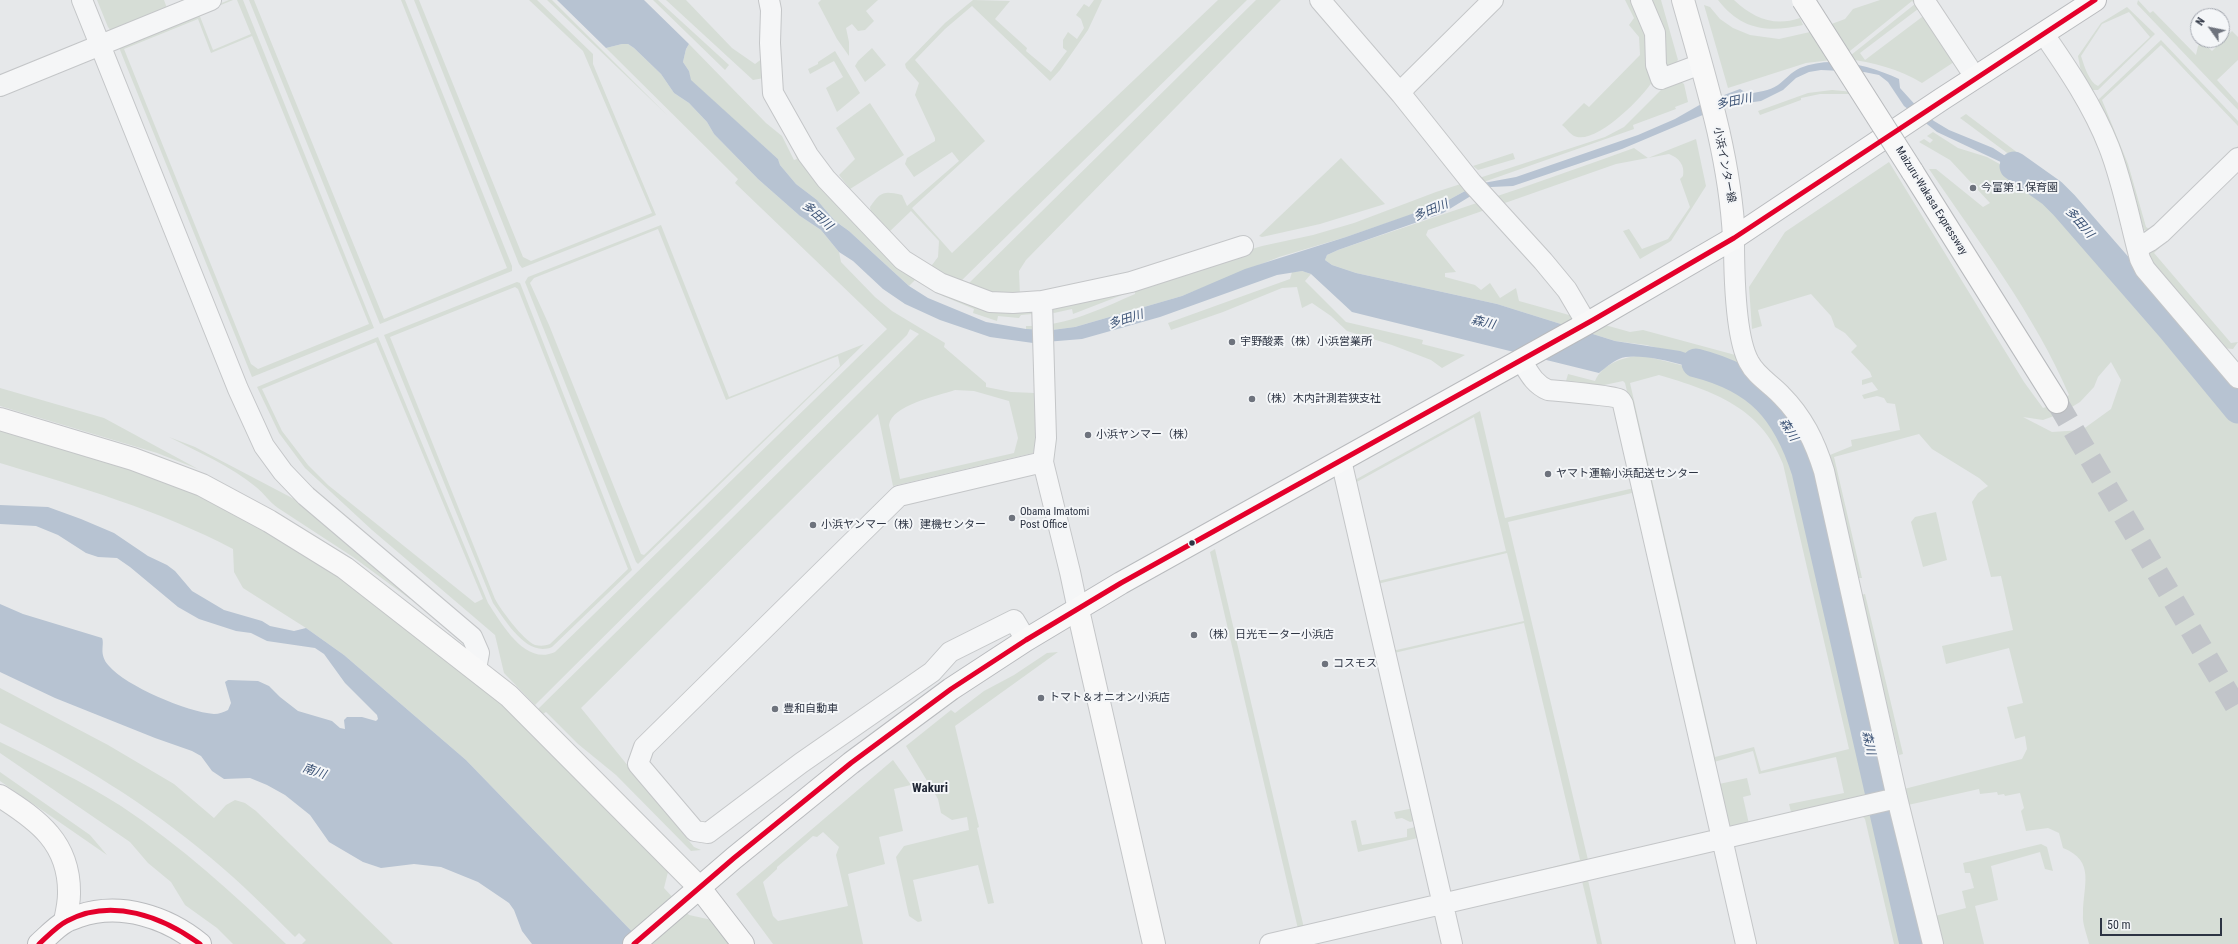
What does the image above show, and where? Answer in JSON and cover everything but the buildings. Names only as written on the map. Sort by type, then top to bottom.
[{"type":"main road","name":"小浜インター線","points":[[1683,0],[1709,93],[1729,183],[1734,238]]},
{"type":"main road","name":"Maizuru-Wakasa Expressway","points":[[1803,0],[2057,402]]},
{"type":"main road","points":[[634,944],[699,887],[799,804],[903,723],[1026,640],[1341,460],[1590,322],[1734,238],[1975,77],[2095,0]]},
{"type":"main road","points":[[0,419],[155,466],[228,497],[345,568],[476,669],[524,710],[699,887],[743,944]]},
{"type":"main road","points":[[1078,610],[1154,944]]},
{"type":"main road","points":[[0,796],[31,816],[47,831],[58,846],[65,870],[69,893],[65,921]]},
{"type":"main road","points":[[39,944],[65,921],[88,913],[109,911],[134,912],[158,919],[187,934],[200,944]]},
{"type":"street","points":[[82,0],[233,376],[264,446],[283,472],[306,496],[472,637],[479,653],[476,669]]},
{"type":"street","points":[[0,86],[211,0]]},
{"type":"street","points":[[769,0],[770,74],[773,93],[808,156],[826,179],[903,260],[935,280],[965,294],[990,302],[1013,303],[1042,307],[1131,282],[1243,246]]},
{"type":"street","points":[[1320,0],[1401,94],[1472,183],[1567,290],[1590,322]]},
{"type":"street","points":[[1401,94],[1406,86],[1492,0]]},
{"type":"street","points":[[1641,0],[1655,33],[1656,65],[1661,79],[1701,64]]},
{"type":"street","points":[[1924,0],[1975,77]]},
{"type":"street","points":[[2043,33],[2077,84],[2109,146],[2124,194],[2140,259],[2152,279],[2234,365]]},
{"type":"street","points":[[2137,248],[2161,233],[2238,158]]},
{"type":"street","points":[[1734,238],[1735,279],[1745,352],[1755,371],[1798,413],[1818,452],[1853,594],[1894,799],[1932,944]]},
{"type":"street","points":[[1042,307],[1046,438],[1042,462],[1070,572],[1078,610]]},
{"type":"street","points":[[1514,364],[1541,387],[1548,390],[1608,396],[1619,399],[1623,404],[1746,944]]},
{"type":"street","points":[[1341,460],[1452,944]]},
{"type":"street","points":[[1026,640],[1014,620],[950,652],[932,672],[808,758],[708,833],[694,831],[638,764],[644,747],[899,496],[1042,462]]},
{"type":"street","points":[[1270,944],[1894,799]]},
{"type":"shaded area","points":[[97,0],[164,0],[168,11],[113,33],[108,27]]},
{"type":"shaded area","points":[[229,0],[233,0],[199,14],[213,50],[251,34],[237,0],[243,0],[374,328],[252,377],[118,45]],"holes":[[[198,19],[211,53],[252,36],[369,324],[258,369],[251,364],[124,49]]]},
{"type":"shaded area","points":[[249,0],[254,0],[384,319],[507,268],[401,0],[405,0],[512,266],[512,271],[380,324]]},
{"type":"shaded area","points":[[414,0],[419,0],[523,257],[531,261],[652,213],[583,51],[529,0],[537,0],[593,54],[593,64],[656,215],[522,268],[519,264]]},
{"type":"shaded area","points":[[547,0],[552,0],[667,115]]},
{"type":"shaded area","points":[[653,0],[658,0],[729,65],[725,70]]},
{"type":"shaded area","points":[[666,0],[686,0],[732,48],[755,64],[763,58],[764,78],[753,80]]},
{"type":"shaded area","points":[[821,0],[878,0],[866,11],[874,21],[865,30],[858,31],[852,24],[846,28],[849,42],[849,56],[837,39],[818,3]]},
{"type":"shaded area","points":[[973,0],[1010,1],[995,19],[1027,48],[1026,51],[1051,72],[1067,51],[1063,48],[1063,40],[1068,32],[1077,39],[1084,28],[1081,19],[1076,15],[1084,4],[1089,7],[1094,0],[1102,0],[1088,30],[1060,70],[1050,81],[972,6],[945,29],[915,60],[985,141],[912,208],[952,253],[1218,0],[1247,0],[959,283],[929,269],[938,257],[939,241],[911,211],[887,234],[871,214],[870,207],[880,195],[887,193],[902,195],[907,206],[959,161],[952,152],[914,177],[905,164],[907,158],[935,141],[935,138],[915,95],[919,83],[906,68],[905,64],[945,23]]},
{"type":"shaded area","points":[[1256,0],[1281,0],[1026,260],[1019,271],[1020,296],[1005,297],[965,287]]},
{"type":"shaded area","points":[[1625,0],[1633,0],[1649,35],[1652,82],[1639,99],[1605,128],[1594,134],[1583,137],[1574,136],[1562,125],[1584,103],[1589,107],[1640,55],[1639,37],[1629,25],[1634,18]]},
{"type":"shaded area","points":[[1649,0],[1661,0],[1678,60],[1673,67],[1665,70]]},
{"type":"shaded area","points":[[1718,0],[1734,0],[1756,16],[1773,21],[1790,21],[1800,18],[1803,25],[1778,29],[1756,27],[1736,18]]},
{"type":"shaded area","points":[[1880,0],[1917,0],[1918,9],[1860,53],[1865,60],[1926,14],[1957,60],[1922,83],[1886,67],[1846,59],[1915,4],[1912,1],[1840,59],[1806,63],[1728,88],[1704,5],[1710,7],[1720,19],[1733,28],[1750,35],[1779,39],[1810,32],[1845,19],[1853,9]]},
{"type":"shaded area","points":[[2138,0],[2150,13],[2153,11],[2196,55],[2198,48],[2209,48],[2212,51],[2215,48],[2230,48],[2230,33],[2232,31],[2238,37],[2238,60],[2217,80],[2238,103],[2238,110],[2137,4]]},
{"type":"shaded area","points":[[2127,7],[2155,34],[2098,90],[2091,90],[2081,72],[2078,56],[2101,23]],"holes":[[[2129,12],[2150,37],[2098,86],[2092,81],[2087,73],[2081,56],[2102,24]]]},
{"type":"shaded area","points":[[2161,40],[2238,121],[2238,126],[2161,45],[2102,100],[2128,164],[2146,227],[2151,230],[2238,146],[2238,149],[2151,233],[2144,230],[2125,164],[2098,100]]},
{"type":"shaded area","points":[[628,44],[634,48],[661,74],[674,93],[689,103],[707,122],[714,134],[758,179],[800,216],[821,230],[839,252],[841,262],[875,297],[892,311],[945,343],[944,347],[986,383],[986,387],[1011,392],[1035,393],[1035,397],[1037,399],[1038,439],[1033,453],[893,486],[878,414],[581,708],[694,847],[701,850],[691,851],[616,775],[578,744],[546,712],[543,714],[538,709],[919,334],[910,329],[907,335],[535,705],[504,673],[495,635],[372,530],[305,468],[279,433],[257,387],[378,337],[488,603],[507,631],[524,648],[534,653],[544,655],[555,652],[887,329],[735,183],[738,179],[606,48]],"holes":[[[376,342],[483,599],[475,603],[328,485],[308,465],[282,431],[262,389]],[[955,390],[974,391],[1009,401],[1018,438],[1014,453],[900,479],[889,425],[892,418],[898,412],[916,402]]]},
{"type":"shaded area","points":[[689,44],[766,123],[782,136],[794,160],[797,159],[794,152],[799,149],[890,254],[1027,309],[1033,312],[1032,314],[1021,315],[1019,318],[998,316],[997,321],[973,313],[974,309],[943,296],[915,280],[909,286],[849,231],[835,221],[817,200],[796,184],[780,165],[778,159],[690,80],[689,71],[683,62],[686,49]]},
{"type":"shaded area","points":[[872,48],[886,65],[865,82],[855,66],[858,61]]},
{"type":"shaded area","points":[[835,51],[860,93],[837,112],[826,88],[843,77],[834,61],[810,74],[808,69],[818,64],[818,62]]},
{"type":"shaded area","points":[[1680,81],[1684,84],[1688,102],[1675,107],[1676,109],[1633,125],[1634,129],[1478,184],[1443,203],[1422,211],[1346,237],[1279,257],[1182,296],[1075,327],[1052,330],[1026,329],[1026,326],[1055,324],[1082,316],[1135,294],[1135,290],[1073,314],[1072,309],[1054,313],[1050,311],[1053,308],[1262,246],[1313,235],[1354,223],[1436,192],[1605,137],[1624,127],[1667,84]]},
{"type":"shaded area","points":[[1832,90],[1854,92],[1853,94],[1820,94],[1801,98],[1801,100],[1760,115],[1758,111],[1808,93]]},
{"type":"shaded area","points":[[870,103],[904,155],[850,189],[839,175],[855,159],[836,128]]},
{"type":"shaded area","points":[[1966,114],[2042,171],[2072,198],[2238,389],[2238,398],[2067,200],[2053,187],[1960,118]]},
{"type":"shaded area","points":[[1933,132],[1958,148],[1987,157],[2005,167],[2023,173],[2045,189],[2170,330],[2238,415],[2238,944],[2089,944],[2083,918],[2085,884],[2084,867],[2073,853],[2063,848],[2059,833],[2048,828],[2026,831],[2021,811],[2024,808],[2020,793],[2005,796],[2004,794],[1998,795],[1997,792],[1980,794],[1979,789],[1908,805],[1904,789],[2022,759],[2027,749],[2025,736],[2015,739],[2007,707],[2023,703],[2009,648],[1946,664],[1942,646],[2013,630],[2001,576],[1991,577],[1972,502],[1978,493],[1988,486],[1979,478],[1932,449],[1919,434],[1834,457],[1862,578],[1859,578],[1830,455],[1852,446],[1851,440],[1900,430],[1895,404],[1887,403],[1884,398],[1877,396],[1864,399],[1862,395],[1878,390],[1872,382],[1862,385],[1862,380],[1872,377],[1870,372],[1851,352],[1857,346],[1845,333],[1835,327],[1831,316],[1811,294],[1758,310],[1762,326],[1752,329],[1749,287],[1785,232],[1889,162],[2024,382],[2043,408],[2056,404],[2069,395],[2040,336],[2023,307],[1929,169],[1936,169],[1983,207],[1990,203],[1950,160],[1919,142],[1924,139],[1930,143],[1933,140],[1927,136]],"holes":[[[2111,362],[2121,380],[2111,409],[2082,430],[2052,432],[2023,417],[2043,420],[2062,413],[2080,402],[2094,387],[2098,377]]]},
{"type":"shaded area","points":[[1696,139],[1706,186],[1671,241],[1640,259],[1623,231],[1629,229],[1642,249],[1668,239],[1690,207],[1680,179],[1683,176],[1683,168],[1680,162],[1669,154],[1648,158]]},
{"type":"shaded area","points":[[1634,148],[1648,158],[1616,164],[1428,230],[1426,235],[1456,272],[1445,273],[1445,277],[1475,285],[1481,290],[1490,283],[1500,298],[1516,288],[1519,301],[1630,332],[1643,330],[1739,356],[1774,396],[1807,439],[1892,794],[1886,797],[1807,456],[1799,435],[1785,412],[1752,380],[1736,370],[1715,362],[1646,345],[1615,341],[1497,304],[1356,273],[1332,265],[1325,260],[1327,255],[1338,250]]},
{"type":"shaded area","points":[[1513,153],[1515,159],[1478,170],[1473,166]]},
{"type":"shaded area","points":[[1341,158],[1385,204],[1320,224],[1262,237],[1259,236]]},
{"type":"shaded area","points":[[2238,167],[2238,171],[2154,253],[2231,343],[2238,342],[2233,349],[2222,348],[2158,274],[2148,254]]},
{"type":"shaded area","points":[[661,225],[729,397],[864,344],[638,564],[525,282],[528,277]],"holes":[[[658,229],[726,400],[838,356],[840,366],[644,555],[641,554],[549,325],[530,283],[534,278]]]},
{"type":"shaded area","points":[[1302,271],[1311,274],[1305,281],[1346,322],[1423,340],[1422,344],[1465,355],[1442,368],[1431,360],[1392,345],[1347,331],[1331,316],[1312,303],[1302,308],[1297,287],[1282,288],[1223,312],[1171,330],[1168,323],[1290,279],[1292,272]]},
{"type":"shaded area","points":[[517,282],[520,283],[632,570],[552,647],[543,649],[534,647],[526,642],[510,627],[493,603],[384,335]],"holes":[[[515,287],[518,289],[628,569],[550,644],[542,646],[535,645],[530,642],[507,617],[495,599],[390,337]]]},
{"type":"shaded area","points":[[1641,355],[1697,370],[1721,377],[1741,387],[1759,400],[1774,418],[1788,441],[1801,472],[1875,799],[1792,816],[1789,804],[1844,793],[1836,757],[1759,774],[1753,751],[1714,762],[1625,383],[1623,381],[1595,387],[1566,381],[1568,374],[1595,381],[1603,370],[1614,362]],"holes":[[[1659,375],[1716,395],[1733,404],[1762,428],[1774,444],[1783,464],[1849,749],[1761,771],[1754,747],[1715,757],[1630,383]]]},
{"type":"shaded area","points":[[0,388],[104,418],[198,469],[157,453],[0,406]]},
{"type":"shaded area","points":[[1480,411],[1505,518],[1634,488],[1714,833],[1448,894],[1392,651],[1524,621],[1507,553],[1377,584],[1353,481]],"holes":[[[1474,417],[1506,551],[1378,581],[1355,483]],[[1632,493],[1712,832],[1588,860],[1508,522]],[[1524,623],[1580,860],[1450,893],[1394,653]]]},
{"type":"shaded area","points":[[0,428],[89,455],[198,492],[340,575],[503,702],[668,872],[664,888],[689,915],[712,920],[730,944],[644,944],[466,760],[344,655],[306,628],[243,588],[234,572],[233,549],[176,522],[148,511],[89,490],[0,463]]},
{"type":"shaded area","points":[[169,437],[195,447],[296,500],[412,597],[410,599],[353,557],[278,508],[259,489],[236,472]]},
{"type":"shaded area","points":[[1936,512],[1947,560],[1923,567],[1911,522],[1915,517]]},
{"type":"shaded area","points":[[1215,549],[1304,928],[1298,929],[1210,552]]},
{"type":"shaded area","points":[[1865,594],[1903,754],[1899,755],[1861,595]]},
{"type":"shaded area","points":[[1058,652],[955,726],[979,827],[977,828],[994,903],[988,904],[978,865],[913,880],[922,921],[918,922],[909,916],[896,857],[904,846],[969,830],[967,817],[952,820],[941,813],[938,799],[906,746],[951,710],[955,713],[984,691],[1014,675],[1047,653]]},
{"type":"shaded area","points":[[0,688],[108,745],[174,784],[214,818],[226,805],[235,800],[245,803],[256,811],[393,944],[302,944],[306,940],[299,933],[295,937],[222,867],[162,819],[110,784],[56,752],[0,723]]},
{"type":"shaded area","points":[[0,742],[91,788],[143,821],[206,871],[286,944],[233,944],[217,928],[185,905],[171,882],[148,863],[130,842],[0,753]]},
{"type":"shaded area","points":[[893,760],[911,785],[894,789],[903,831],[879,837],[885,864],[848,874],[863,944],[773,944],[736,894]],"holes":[[[823,832],[839,847],[836,855],[848,906],[778,921],[773,916],[763,882],[777,869],[777,867],[813,836],[817,837]]]},
{"type":"shaded area","points":[[0,772],[90,835],[107,855],[0,781]]},
{"type":"shaded area","points":[[1747,778],[1751,795],[1743,797],[1749,824],[1729,829],[1719,784]]},
{"type":"shaded area","points":[[1890,804],[1926,944],[1921,944],[1887,805]]},
{"type":"shaded area","points":[[1414,808],[1417,820],[1410,822],[1402,818],[1396,819],[1394,812]]},
{"type":"shaded area","points":[[1871,809],[1872,816],[1878,814],[1908,944],[1894,944],[1865,819],[1862,816]]},
{"type":"shaded area","points":[[1356,820],[1362,845],[1407,837],[1407,829],[1419,826],[1422,837],[1358,852],[1351,821]]},
{"type":"shaded area","points":[[2041,844],[2047,847],[2053,871],[2045,869],[2040,852],[1991,866],[1998,900],[1975,906],[1984,944],[1942,944],[1935,916],[1966,908],[1962,891],[1974,888],[1970,873],[1965,873],[1963,863]]},
{"type":"shaded area","points":[[1588,880],[1602,944],[1597,944],[1582,881]]},
{"type":"water","points":[[557,0],[644,0],[689,44],[686,49],[683,62],[689,71],[691,80],[778,159],[780,165],[796,184],[817,200],[835,221],[849,231],[909,286],[928,298],[986,322],[1026,329],[1052,330],[1075,327],[1182,296],[1245,269],[1346,237],[1443,203],[1478,184],[1516,177],[1638,135],[1675,119],[1703,103],[1740,89],[1748,94],[1771,89],[1800,68],[1825,62],[1850,63],[1899,79],[1900,88],[1919,109],[1934,121],[1949,130],[1993,148],[2053,187],[2045,189],[2005,164],[1937,132],[1904,106],[1888,82],[1879,75],[1864,72],[1821,70],[1809,72],[1796,78],[1783,90],[1761,101],[1724,106],[1622,149],[1513,186],[1491,187],[1474,194],[1443,213],[1338,250],[1327,255],[1325,260],[1332,265],[1356,273],[1497,304],[1615,341],[1680,351],[1736,370],[1731,380],[1675,363],[1643,357],[1619,359],[1611,363],[1599,373],[1352,312],[1311,274],[1302,271],[1277,275],[1160,317],[1082,339],[1033,343],[990,337],[940,320],[905,304],[883,289],[853,261],[839,252],[821,230],[800,216],[758,179],[714,134],[707,122],[689,103],[674,93],[661,74],[634,48],[628,44],[622,44],[606,48]]},
{"type":"water","name":"南川","points":[[0,505],[48,507],[81,519],[114,533],[148,556],[167,565],[175,571],[192,591],[224,610],[262,621],[270,626],[294,631],[306,628],[344,655],[466,760],[644,944],[532,944],[522,931],[514,910],[509,903],[478,882],[441,867],[414,864],[381,868],[363,862],[329,842],[310,815],[285,795],[267,785],[250,778],[224,779],[212,771],[201,756],[192,751],[155,738],[55,698],[0,672],[0,604],[23,614],[102,638],[104,658],[117,674],[158,697],[202,712],[218,714],[228,710],[231,703],[225,682],[228,680],[258,681],[269,686],[298,711],[332,721],[340,728],[345,729],[344,720],[347,717],[362,717],[376,721],[378,719],[377,715],[345,683],[324,654],[315,648],[267,641],[251,633],[236,631],[199,619],[178,607],[117,558],[98,557],[86,553],[58,535],[36,526],[0,524]]},
{"type":"waterway","name":"多田川","points":[[2014,166],[2052,193],[2064,205],[2172,329],[2238,409]]},
{"type":"waterway","name":"森川","points":[[1696,363],[1737,378],[1753,388],[1767,400],[1779,414],[1789,431],[1806,471],[1914,944]]},
{"type":"tunnel","points":[[2057,402],[2238,710]]},
{"type":"transit line","points":[[634,944],[734,858],[851,763],[951,689],[1026,640],[1121,583],[1593,320],[1734,238],[2095,0]]},
{"type":"transit line","points":[[39,944],[63,923],[84,914],[102,911],[136,913],[154,919],[186,934],[200,944]]},
{"type":"place","name":"今富第１保育園","points":[[1973,188]]},
{"type":"place","name":"宇野酸素（株）小浜営業所","points":[[1232,342]]},
{"type":"place","name":"（株）木内計測若狭支社","points":[[1252,399]]},
{"type":"place","name":"小浜ヤンマー（株）","points":[[1088,435]]},
{"type":"place","name":"ヤマト運輸小浜配送センター","points":[[1548,474]]},
{"type":"place","name":"Obama Imatomi Post Office","points":[[1012,518]]},
{"type":"place","name":"小浜ヤンマー（株）建機センター","points":[[813,525]]},
{"type":"place","name":"（株）日光モーター小浜店","points":[[1194,635]]},
{"type":"place","name":"コスモス","points":[[1325,664]]},
{"type":"place","name":"トマト＆オニオン小浜店","points":[[1041,698]]},
{"type":"place","name":"豊和自動車","points":[[775,709]]},
{"type":"district","name":"Wakuri","points":[[930,789]]}]
